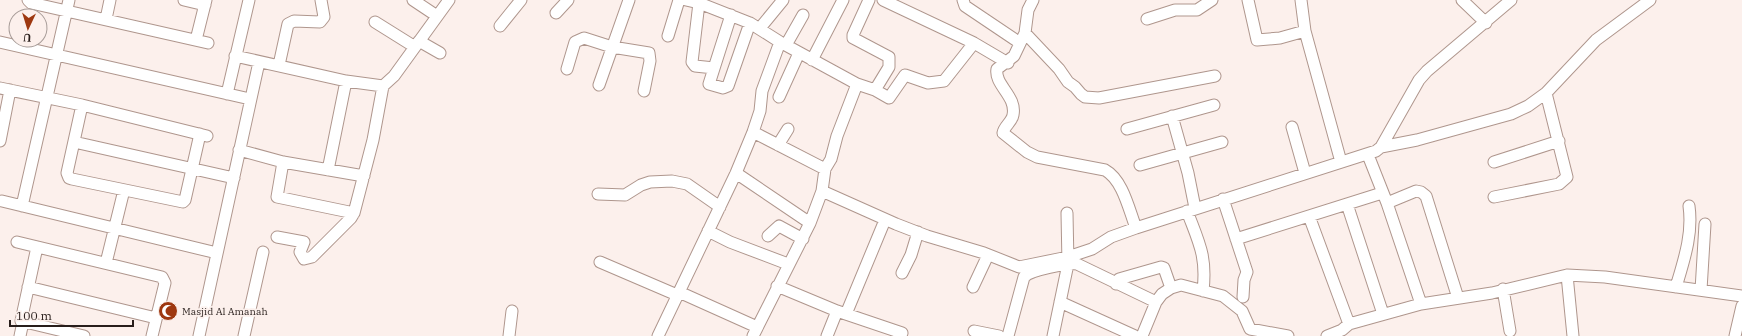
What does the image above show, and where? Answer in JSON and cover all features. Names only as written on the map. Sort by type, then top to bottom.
[{"type":"street","points":[[28,0],[31,3],[68,5],[106,19],[208,43]]},
{"type":"street","points":[[106,19],[110,0]]},
{"type":"street","points":[[184,0],[205,2],[196,40]]},
{"type":"street","points":[[227,94],[249,0]]},
{"type":"street","points":[[279,65],[288,24],[294,21],[320,22],[324,17],[322,0]]},
{"type":"street","points":[[413,0],[437,16]]},
{"type":"street","points":[[304,242],[300,252],[304,259],[312,257],[354,213],[381,102],[383,86],[394,76],[450,0]]},
{"type":"street","points":[[500,26],[521,0]]},
{"type":"street","points":[[556,13],[568,0]]},
{"type":"street","points":[[599,85],[629,0]]},
{"type":"street","points":[[668,36],[679,0]]},
{"type":"street","points":[[686,0],[732,15],[755,26],[812,60],[857,84],[875,90],[890,98],[905,75],[928,83],[944,81],[974,44]]},
{"type":"street","points":[[732,15],[708,83],[726,87],[755,26],[784,0]]},
{"type":"street","points":[[812,60],[844,0]]},
{"type":"street","points":[[869,0],[853,38],[889,57],[889,67],[875,90]]},
{"type":"street","points":[[883,0],[974,44],[1008,63]]},
{"type":"street","points":[[963,0],[965,6],[1023,38],[1059,69],[1068,82],[1084,97],[1099,98],[1215,76]]},
{"type":"street","points":[[1033,0],[1028,10],[1023,38],[1014,56],[1008,63],[999,67],[996,74],[1012,101],[1014,108],[1013,116],[1003,134],[1027,152],[1037,157],[1105,170],[1111,173],[1123,193],[1136,228]]},
{"type":"street","points":[[1147,19],[1175,10],[1197,10],[1212,0]]},
{"type":"street","points":[[1248,0],[1257,40],[1280,38],[1305,31]]},
{"type":"street","points":[[1301,0],[1305,31],[1340,162]]},
{"type":"street","points":[[1462,0],[1486,23]]},
{"type":"street","points":[[1381,147],[1419,80],[1427,71],[1486,23],[1511,0]]},
{"type":"street","points":[[1008,336],[1024,277],[1033,272],[1068,261],[1111,238],[1136,228],[1223,199],[1340,162],[1368,155],[1381,147],[1417,140],[1511,114],[1528,106],[1546,93],[1596,40],[1650,0]]},
{"type":"street","points":[[699,3],[692,62],[695,66],[714,68]]},
{"type":"street","points":[[22,206],[68,5]]},
{"type":"street","points":[[658,336],[736,173],[760,111],[762,91],[783,44],[803,15]]},
{"type":"street","points":[[375,22],[417,44],[440,53]]},
{"type":"street","points":[[567,69],[575,42],[584,38],[612,47],[649,53],[650,61],[644,91]]},
{"type":"street","points":[[0,42],[250,99]]},
{"type":"street","points":[[779,97],[799,53]]},
{"type":"street","points":[[235,56],[346,81],[383,86]]},
{"type":"street","points":[[199,336],[259,62]]},
{"type":"street","points":[[328,170],[346,81]]},
{"type":"street","points":[[600,262],[678,294],[755,332],[810,223],[822,191],[825,169],[831,159],[837,136],[857,84]]},
{"type":"street","points":[[0,141],[5,89],[82,105],[203,135],[192,168],[185,200],[183,202],[69,178],[67,172],[82,105]]},
{"type":"street","points":[[1494,197],[1559,184],[1567,177],[1546,93]]},
{"type":"street","points":[[1127,129],[1214,105]]},
{"type":"street","points":[[1172,116],[1182,153],[1191,210],[1204,257],[1205,267],[1203,291]]},
{"type":"street","points":[[1292,127],[1305,173]]},
{"type":"street","points":[[778,146],[788,129]]},
{"type":"street","points":[[753,132],[825,169]]},
{"type":"street","points":[[1494,162],[1559,141]]},
{"type":"street","points":[[74,142],[234,178]]},
{"type":"street","points":[[1140,165],[1222,142]]},
{"type":"street","points":[[239,150],[283,162],[364,176]]},
{"type":"street","points":[[1368,155],[1385,198],[1421,304]]},
{"type":"street","points":[[283,162],[277,197],[354,213]]},
{"type":"street","points":[[736,173],[810,223]]},
{"type":"street","points":[[598,194],[625,195],[641,185],[650,182],[672,181],[687,184],[720,207]]},
{"type":"street","points":[[106,263],[124,190]]},
{"type":"street","points":[[822,191],[886,220],[1019,267],[1068,261],[1156,302]]},
{"type":"street","points":[[1236,239],[1347,204],[1416,191],[1422,192],[1426,196],[1458,298]]},
{"type":"street","points":[[1223,199],[1247,272],[1244,280],[1243,297]]},
{"type":"street","points":[[2,201],[115,227],[217,253]]},
{"type":"street","points":[[1347,204],[1383,314]]},
{"type":"street","points":[[1676,287],[1689,242],[1691,219],[1689,206]]},
{"type":"street","points":[[1053,336],[1068,261],[1067,214]]},
{"type":"street","points":[[1309,216],[1347,330]]},
{"type":"street","points":[[827,336],[841,312],[886,220]]},
{"type":"street","points":[[1701,290],[1705,224]]},
{"type":"street","points":[[768,236],[779,226],[803,239]]},
{"type":"street","points":[[708,231],[730,242],[788,264]]},
{"type":"street","points":[[902,273],[911,255],[918,232]]},
{"type":"street","points":[[277,237],[322,247]]},
{"type":"street","points":[[17,242],[163,278],[164,283],[152,336]]},
{"type":"street","points":[[20,336],[23,322],[20,318],[37,247]]},
{"type":"street","points":[[244,336],[263,252]]},
{"type":"street","points":[[972,287],[988,255]]},
{"type":"street","points":[[1003,336],[1019,267]]},
{"type":"street","points":[[1116,284],[1119,280],[1161,267],[1164,268],[1171,288]]},
{"type":"street","points":[[1567,275],[1572,336]]},
{"type":"street","points":[[1327,336],[1347,330],[1383,314],[1421,304],[1492,293],[1503,289],[1567,275],[1605,277],[1742,296]]},
{"type":"street","points":[[1142,336],[1156,302],[1162,294],[1171,288],[1181,285],[1223,296],[1242,310],[1250,329],[1256,332],[1288,336]]},
{"type":"street","points":[[777,286],[841,312],[902,333]]},
{"type":"street","points":[[28,287],[156,318]]},
{"type":"street","points":[[1503,289],[1510,331]]},
{"type":"street","points":[[1060,302],[1135,336]]},
{"type":"street","points":[[1735,336],[1742,306]]},
{"type":"street","points":[[509,336],[512,311]]},
{"type":"street","points":[[23,322],[84,336]]},
{"type":"street","points":[[974,331],[999,336]]},
{"type":"place","name":"Masjid Al Amanah","points":[[168,311]]}]
